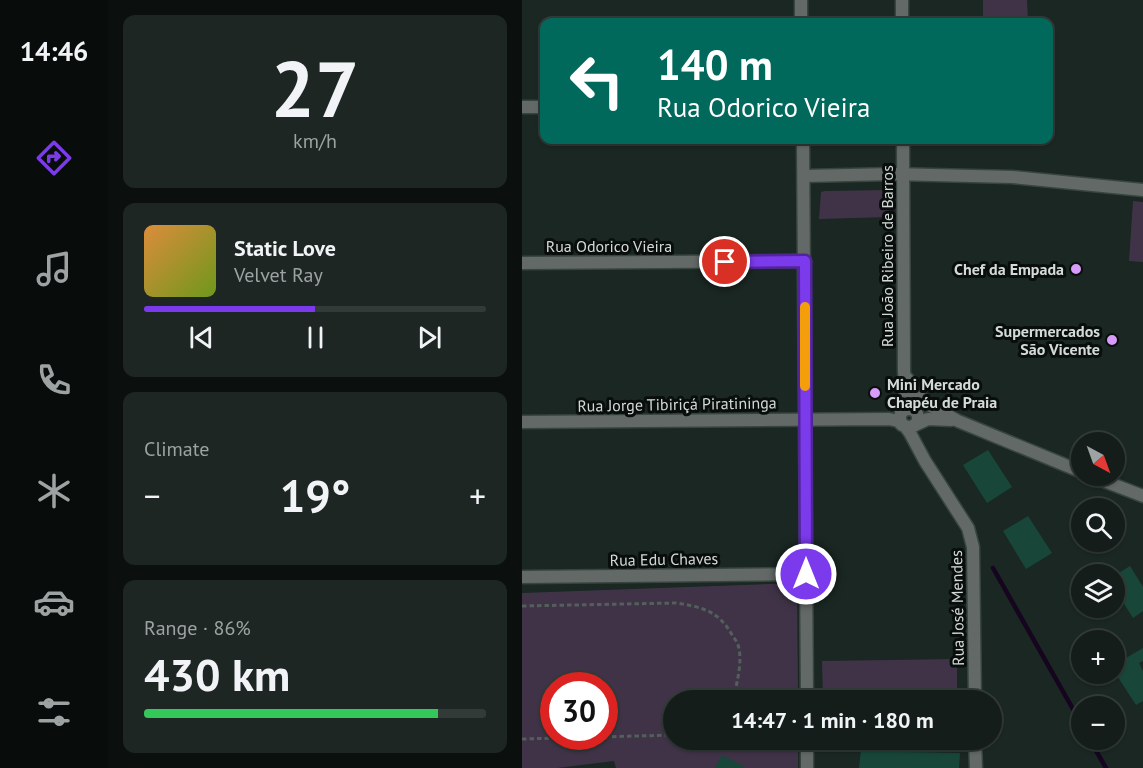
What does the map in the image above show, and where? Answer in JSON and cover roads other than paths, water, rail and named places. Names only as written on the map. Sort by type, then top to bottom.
[{"type":"street","points":[[801,0],[801,18]]},
{"type":"street","points":[[902,0],[902,18]]},
{"type":"street","points":[[522,107],[540,107]]},
{"type":"street","points":[[803,144],[807,690]]},
{"type":"street","name":"Rua João Ribeiro de Barros","points":[[903,144],[905,422]]},
{"type":"street","points":[[804,176],[903,174],[1012,177],[1143,190]]},
{"type":"street","name":"Rua Odorico Vieira","points":[[522,263],[805,261]]},
{"type":"street","points":[[904,371],[917,395],[930,406],[958,421],[1071,467]]},
{"type":"street","name":"Rua Jorge Tibiriçá Piratininga","points":[[522,422],[888,419],[905,422]]},
{"type":"street","points":[[905,422],[928,419],[958,421]]},
{"type":"street","name":"Rua José Mendes","points":[[905,422],[925,461],[968,528],[973,547],[975,690]]},
{"type":"street","points":[[1117,486],[1143,496]]},
{"type":"street","name":"Rua Edu Chaves","points":[[522,577],[806,574]]},
{"type":"street","points":[[807,750],[807,768]]},
{"type":"street","points":[[975,750],[976,768]]},
{"type":"waterway","points":[[993,568],[1071,706]]},
{"type":"waterway","points":[[1096,750],[1106,768]]},
{"type":"place","name":"Chef da Empada","points":[[1076,269]]},
{"type":"place","name":"Supermercados São Vicente","points":[[1112,340]]},
{"type":"place","name":"Mini Mercado Chapéu de Praia","points":[[875,393]]}]
